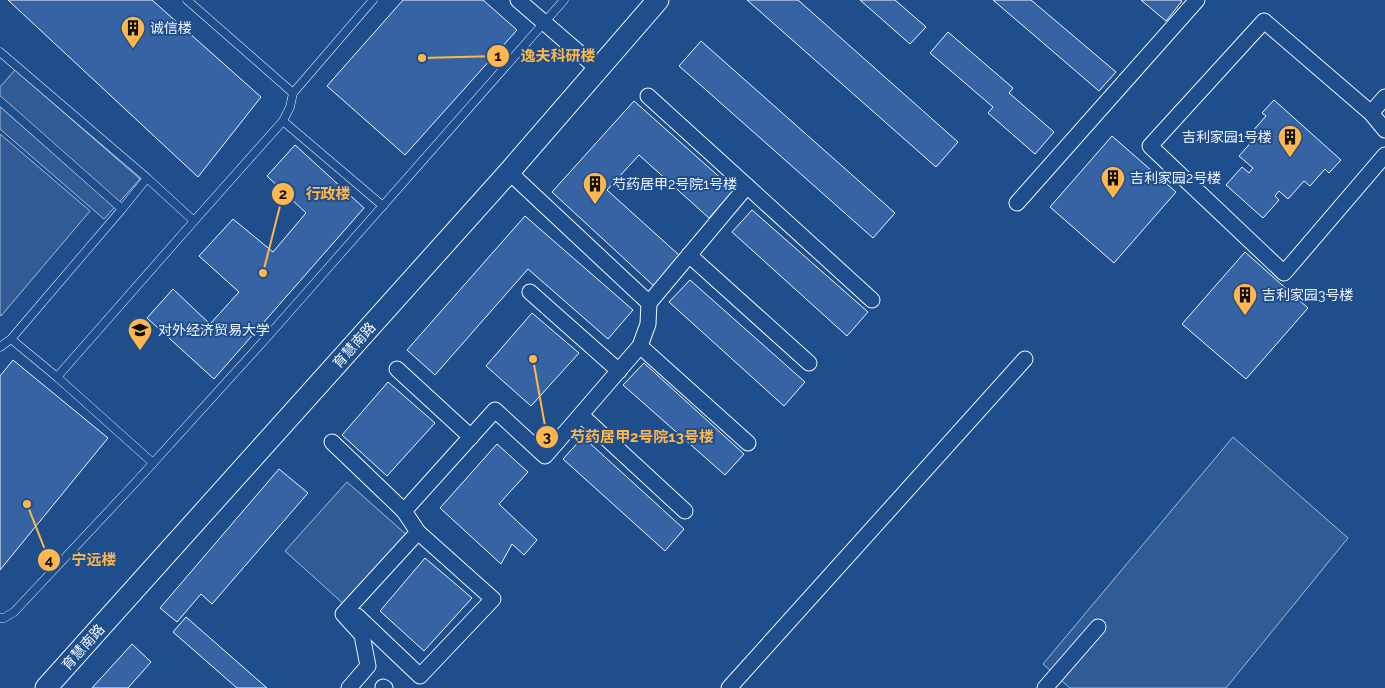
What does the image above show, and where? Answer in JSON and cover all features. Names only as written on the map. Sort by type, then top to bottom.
[{"type":"street","points":[[518,0],[598,69]]},
{"type":"street","name":"育慧南路","points":[[46,688],[509,172],[658,0]]},
{"type":"street","points":[[1017,203],[1198,0]]},
{"type":"street","points":[[1385,130],[1372,113],[1264,21],[1150,146],[1284,273],[1385,156]]},
{"type":"street","points":[[648,96],[872,300]]},
{"type":"street","points":[[1372,113],[1385,97]]},
{"type":"street","points":[[509,172],[648,302]]},
{"type":"street","points":[[404,511],[495,410],[545,456],[640,346],[648,324],[648,302],[747,186]]},
{"type":"street","points":[[689,255],[809,363]]},
{"type":"street","points":[[530,292],[619,371]]},
{"type":"street","points":[[640,346],[748,443]]},
{"type":"street","points":[[729,688],[1025,359]]},
{"type":"street","points":[[397,369],[471,437]]},
{"type":"street","points":[[581,415],[685,511]]},
{"type":"street","points":[[332,442],[404,511],[418,532],[493,599],[420,676],[349,608]]},
{"type":"street","points":[[349,688],[368,666],[362,635],[344,614],[418,532]]},
{"type":"street","points":[[1045,688],[1098,627]]},
{"type":"lane","points":[[188,0],[293,93]]},
{"type":"lane","points":[[57,377],[283,121],[290,108],[293,93],[372,0]]},
{"type":"lane","points":[[0,618],[4,618],[14,612],[153,463],[564,0]]},
{"type":"lane","points":[[0,52],[147,178],[194,221]]},
{"type":"lane","points":[[0,101],[122,208]]},
{"type":"lane","points":[[283,121],[383,206]]},
{"type":"lane","points":[[0,347],[11,339],[147,178]]},
{"type":"lane","points":[[11,339],[57,377],[153,463]]},
{"type":"shaded area","points":[[15,70],[140,179],[104,219],[0,129],[0,87]]},
{"type":"shaded area","points":[[0,134],[90,211],[1,316],[0,315]]},
{"type":"shaded area","points":[[1233,437],[1348,538],[1226,688],[1070,688],[1043,664]]},
{"type":"shaded area","points":[[347,482],[409,537],[347,607],[285,551]]},
{"type":"building","name":"诚信楼","points":[[8,0],[152,0],[261,97],[198,177]]},
{"type":"building","points":[[403,0],[483,0],[517,30],[405,155],[327,86]]},
{"type":"building","points":[[747,0],[798,0],[958,142],[936,167]]},
{"type":"building","points":[[860,0],[895,0],[926,27],[910,44]]},
{"type":"building","points":[[993,0],[1031,0],[1116,72],[1099,91]]},
{"type":"building","points":[[1141,0],[1180,0],[1182,1],[1166,21]]},
{"type":"building","points":[[948,32],[1013,88],[1009,93],[1054,132],[1035,154],[988,113],[993,107],[930,53]]},
{"type":"building","points":[[701,41],[895,213],[873,238],[679,66]]},
{"type":"building","name":"吉利家园1号楼","points":[[1274,100],[1341,160],[1329,173],[1325,169],[1310,186],[1304,181],[1288,199],[1279,191],[1275,196],[1279,200],[1263,218],[1226,185],[1242,167],[1249,173],[1253,168],[1239,156],[1255,138],[1250,134],[1266,116],[1262,113]]},
{"type":"building","name":"芍药居甲2号院1号楼","points":[[634,101],[734,190],[709,218],[639,155],[607,190],[679,255],[655,287],[552,192]]},
{"type":"building","name":"吉利家园2号楼","points":[[1112,136],[1176,192],[1114,263],[1050,207]]},
{"type":"building","points":[[295,145],[364,208],[214,379],[147,318],[173,289],[210,324],[239,292],[199,256],[233,219],[273,252],[306,213],[267,176]]},
{"type":"building","points":[[752,210],[868,312],[847,336],[732,232]]},
{"type":"building","points":[[525,216],[633,310],[608,339],[528,269],[435,375],[407,350]]},
{"type":"building","name":"吉利家园3号楼","points":[[1245,252],[1308,308],[1246,379],[1182,324]]},
{"type":"building","points":[[690,280],[805,382],[784,406],[669,302]]},
{"type":"building","points":[[532,313],[579,353],[531,406],[486,366]]},
{"type":"building","points":[[13,360],[108,438],[0,570],[0,376]]},
{"type":"building","points":[[644,363],[744,454],[725,475],[623,385]]},
{"type":"building","points":[[388,382],[435,423],[387,476],[342,435]]},
{"type":"building","points":[[583,437],[684,529],[665,551],[563,459]]},
{"type":"building","points":[[497,444],[528,472],[499,504],[537,540],[524,555],[512,544],[501,564],[440,508]]},
{"type":"building","points":[[279,469],[308,493],[212,604],[201,594],[177,622],[160,608]]},
{"type":"building","points":[[425,558],[472,598],[424,651],[380,611]]},
{"type":"building","points":[[186,617],[267,688],[237,688],[173,632]]},
{"type":"building","points":[[132,644],[151,662],[128,688],[92,688]]},
{"type":"place","name":"诚信楼","points":[[133,49]]},
{"type":"place","name":"逸夫科研楼","points":[[422,58]]},
{"type":"place","name":"吉利家园1号楼","points":[[1290,158]]},
{"type":"place","name":"吉利家园2号楼","points":[[1113,199]]},
{"type":"place","name":"芍药居甲2号院1号楼","points":[[595,205]]},
{"type":"place","name":"行政楼","points":[[263,273]]},
{"type":"place","name":"吉利家园3号楼","points":[[1245,316]]},
{"type":"place","name":"对外经济贸易大学","points":[[140,351]]},
{"type":"place","name":"芍药居甲2号院13号楼","points":[[533,359]]},
{"type":"place","name":"宁远楼","points":[[27,504]]}]
